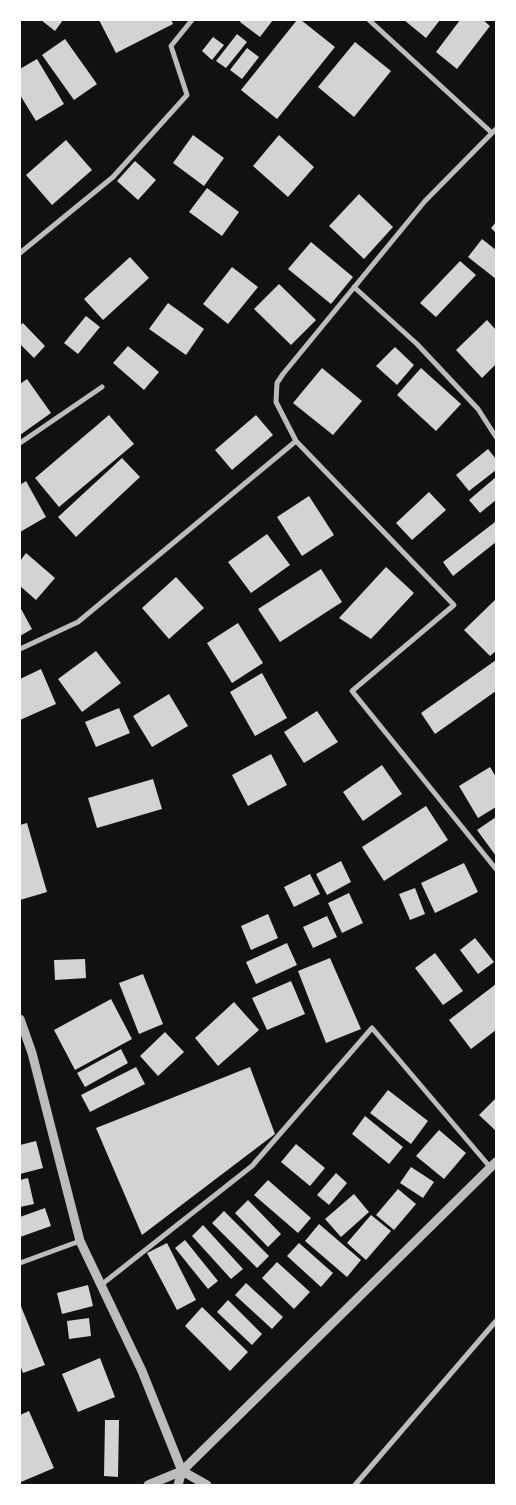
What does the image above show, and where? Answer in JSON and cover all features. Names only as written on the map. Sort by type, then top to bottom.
[{"type":"street","points":[[20,253],[113,177],[187,94],[171,46],[192,20]]},
{"type":"street","points":[[368,20],[494,131],[425,201],[354,287],[277,383],[276,402],[296,441],[454,605],[352,691],[496,869]]},
{"type":"street","points":[[354,287],[431,359],[478,409],[496,437]]},
{"type":"street","points":[[20,443],[102,387]]},
{"type":"street","points":[[20,649],[78,622],[296,441]]},
{"type":"street","points":[[20,1019],[32,1053],[80,1241],[142,1371],[182,1471],[178,1485]]},
{"type":"street","points":[[101,1285],[252,1166],[372,1028],[493,1165],[182,1471],[148,1485]]},
{"type":"street","points":[[20,1263],[80,1241]]},
{"type":"street","points":[[356,1485],[496,1321]]},
{"type":"street","points":[[182,1471],[207,1485]]},
{"type":"building","points":[[41,20],[63,20],[55,31]]},
{"type":"building","points":[[99,20],[171,20],[173,24],[116,53]]},
{"type":"building","points":[[241,20],[273,20],[260,37],[240,22]]},
{"type":"building","points":[[297,20],[301,20],[335,47],[277,119],[241,90]]},
{"type":"building","points":[[404,20],[440,20],[426,38]]},
{"type":"building","points":[[460,20],[483,20],[490,26],[457,69],[436,52]]},
{"type":"building","points":[[237,34],[247,42],[226,68],[216,61]]},
{"type":"building","points":[[213,37],[224,45],[212,60],[202,51]]},
{"type":"building","points":[[65,39],[97,84],[74,100],[42,55]]},
{"type":"building","points":[[355,42],[391,71],[354,117],[318,87]]},
{"type":"building","points":[[247,48],[259,57],[242,79],[230,70]]},
{"type":"building","points":[[37,59],[64,104],[36,121],[20,95],[20,69]]},
{"type":"building","points":[[193,135],[224,158],[204,186],[173,163]]},
{"type":"building","points":[[279,135],[314,167],[288,197],[253,166]]},
{"type":"building","points":[[66,140],[92,170],[52,205],[26,175]]},
{"type":"building","points":[[135,161],[156,180],[138,200],[117,181]]},
{"type":"building","points":[[207,188],[239,212],[222,236],[189,212]]},
{"type":"building","points":[[359,194],[393,227],[364,259],[329,226]]},
{"type":"building","points":[[496,222],[496,233],[491,228]]},
{"type":"building","points":[[482,239],[496,250],[496,279],[468,257]]},
{"type":"building","points":[[311,242],[353,277],[331,304],[288,269]]},
{"type":"building","points":[[130,257],[149,278],[103,320],[84,299]]},
{"type":"building","points":[[460,261],[476,275],[436,317],[420,303]]},
{"type":"building","points":[[232,267],[258,287],[228,324],[203,304]]},
{"type":"building","points":[[279,284],[316,320],[291,345],[254,309]]},
{"type":"building","points":[[168,303],[204,329],[186,355],[149,329]]},
{"type":"building","points":[[86,316],[100,327],[78,354],[64,343]]},
{"type":"building","points":[[487,320],[496,330],[496,364],[482,378],[456,350]]},
{"type":"building","points":[[23,323],[45,346],[34,358],[20,344],[20,325]]},
{"type":"building","points":[[128,346],[159,372],[144,390],[113,363]]},
{"type":"building","points":[[395,347],[414,365],[397,385],[376,366]]},
{"type":"building","points":[[322,368],[362,401],[333,435],[293,403]]},
{"type":"building","points":[[421,368],[461,404],[436,431],[397,395]]},
{"type":"building","points":[[27,379],[51,413],[20,435],[20,384]]},
{"type":"building","points":[[109,415],[134,444],[59,507],[35,478]]},
{"type":"building","points":[[256,415],[273,435],[232,470],[215,450]]},
{"type":"building","points":[[488,449],[496,459],[496,470],[469,491],[456,475]]},
{"type":"building","points":[[122,458],[140,477],[76,537],[58,517]]},
{"type":"building","points":[[496,477],[496,500],[480,513],[469,500]]},
{"type":"building","points":[[26,481],[46,517],[20,532],[20,485]]},
{"type":"building","points":[[429,492],[446,510],[412,540],[396,523]]},
{"type":"building","points":[[309,496],[334,535],[302,556],[277,517]]},
{"type":"building","points":[[495,522],[496,542],[453,576],[443,562]]},
{"type":"building","points":[[267,534],[290,565],[251,593],[228,562]]},
{"type":"building","points":[[26,553],[55,578],[36,600],[20,586],[20,561]]},
{"type":"building","points":[[386,567],[414,593],[371,639],[339,618]]},
{"type":"building","points":[[321,569],[342,602],[280,642],[258,609]]},
{"type":"building","points":[[176,577],[204,608],[169,639],[142,608]]},
{"type":"building","points":[[496,599],[496,651],[490,656],[464,630]]},
{"type":"building","points":[[20,607],[32,629],[20,636]]},
{"type":"building","points":[[238,623],[263,663],[232,683],[207,643]]},
{"type":"building","points":[[96,651],[121,683],[82,712],[58,679]]},
{"type":"building","points":[[496,660],[496,691],[435,734],[421,713]]},
{"type":"building","points":[[41,669],[56,704],[20,720],[20,679]]},
{"type":"building","points":[[262,673],[287,718],[255,736],[230,692]]},
{"type":"building","points":[[169,694],[188,726],[152,747],[133,716]]},
{"type":"building","points":[[119,708],[130,733],[96,747],[85,722]]},
{"type":"building","points":[[317,711],[338,742],[304,763],[284,732]]},
{"type":"building","points":[[271,754],[287,785],[248,806],[232,775]]},
{"type":"building","points":[[382,765],[402,794],[363,821],[343,792]]},
{"type":"building","points":[[490,767],[496,777],[496,807],[478,818],[459,786]]},
{"type":"building","points":[[153,779],[162,809],[97,828],[88,798]]},
{"type":"building","points":[[426,806],[448,840],[384,881],[362,847]]},
{"type":"building","points":[[496,817],[496,856],[477,830]]},
{"type":"building","points":[[27,823],[47,892],[20,900],[20,825]]},
{"type":"building","points":[[341,861],[351,882],[327,895],[316,874]]},
{"type":"building","points":[[464,863],[478,892],[435,913],[421,883]]},
{"type":"building","points":[[310,874],[320,894],[294,907],[284,887]]},
{"type":"building","points":[[415,888],[425,914],[410,920],[399,894]]},
{"type":"building","points":[[349,893],[363,923],[342,933],[328,903]]},
{"type":"building","points":[[268,914],[278,938],[251,950],[241,926]]},
{"type":"building","points":[[327,916],[337,937],[313,948],[303,927]]},
{"type":"building","points":[[475,938],[494,962],[478,974],[460,950]]},
{"type":"building","points":[[287,943],[297,965],[256,984],[246,962]]},
{"type":"building","points":[[435,953],[463,991],[443,1005],[415,968]]},
{"type":"building","points":[[330,958],[361,1029],[326,1043],[298,971]]},
{"type":"building","points":[[85,959],[86,978],[55,980],[54,960]]},
{"type":"building","points":[[143,974],[163,1024],[139,1034],[119,983]]},
{"type":"building","points":[[291,981],[305,1014],[267,1030],[252,998]]},
{"type":"building","points":[[496,984],[496,1030],[471,1049],[449,1020]]},
{"type":"building","points":[[111,999],[132,1039],[75,1070],[54,1030]]},
{"type":"building","points":[[234,1002],[259,1030],[218,1066],[195,1038]]},
{"type":"building","points":[[165,1032],[184,1052],[158,1076],[140,1056]]},
{"type":"building","points":[[121,1049],[128,1063],[85,1087],[77,1073]]},
{"type":"building","points":[[136,1067],[145,1084],[90,1112],[81,1095]]},
{"type":"building","points":[[250,1067],[275,1134],[142,1235],[96,1128]]},
{"type":"building","points":[[388,1090],[428,1121],[411,1144],[370,1113]]},
{"type":"building","points":[[496,1098],[496,1131],[479,1115]]},
{"type":"building","points":[[365,1116],[403,1147],[389,1164],[352,1134]]},
{"type":"building","points":[[439,1130],[466,1153],[444,1179],[416,1156]]},
{"type":"building","points":[[36,1141],[43,1168],[20,1174],[20,1145]]},
{"type":"building","points":[[296,1144],[325,1168],[310,1186],[281,1162]]},
{"type":"building","points":[[411,1167],[434,1182],[423,1198],[400,1183]]},
{"type":"building","points":[[336,1173],[347,1183],[329,1205],[317,1195]]},
{"type":"building","points":[[28,1178],[34,1204],[20,1207],[20,1180]]},
{"type":"building","points":[[268,1180],[311,1218],[298,1233],[254,1195]]},
{"type":"building","points":[[398,1189],[416,1204],[394,1230],[376,1215]]},
{"type":"building","points":[[354,1194],[369,1212],[341,1237],[325,1219]]},
{"type":"building","points":[[248,1200],[281,1234],[268,1247],[235,1213]]},
{"type":"building","points":[[45,1208],[51,1226],[20,1237],[20,1217]]},
{"type":"building","points":[[224,1211],[269,1256],[257,1268],[212,1223]]},
{"type":"building","points":[[371,1215],[391,1231],[366,1260],[347,1243]]},
{"type":"building","points":[[319,1224],[361,1260],[347,1277],[305,1241]]},
{"type":"building","points":[[203,1225],[243,1269],[231,1279],[192,1236]]},
{"type":"building","points":[[185,1240],[218,1281],[208,1289],[175,1248]]},
{"type":"building","points":[[167,1243],[196,1300],[177,1310],[147,1253]]},
{"type":"building","points":[[299,1243],[333,1273],[321,1287],[287,1256]]},
{"type":"building","points":[[277,1262],[310,1292],[294,1309],[262,1278]]},
{"type":"building","points":[[246,1283],[283,1317],[272,1329],[235,1295]]},
{"type":"building","points":[[88,1285],[93,1306],[62,1314],[57,1293]]},
{"type":"building","points":[[228,1300],[262,1334],[252,1345],[217,1312]]},
{"type":"building","points":[[20,1304],[45,1365],[23,1373],[20,1365]]},
{"type":"building","points":[[202,1307],[248,1352],[230,1371],[185,1326]]},
{"type":"building","points":[[89,1318],[91,1336],[69,1339],[67,1321]]},
{"type":"building","points":[[100,1358],[115,1397],[78,1412],[62,1374]]},
{"type":"building","points":[[29,1411],[54,1468],[21,1482],[20,1415]]},
{"type":"building","points":[[105,1420],[119,1420],[118,1477],[104,1476]]}]
